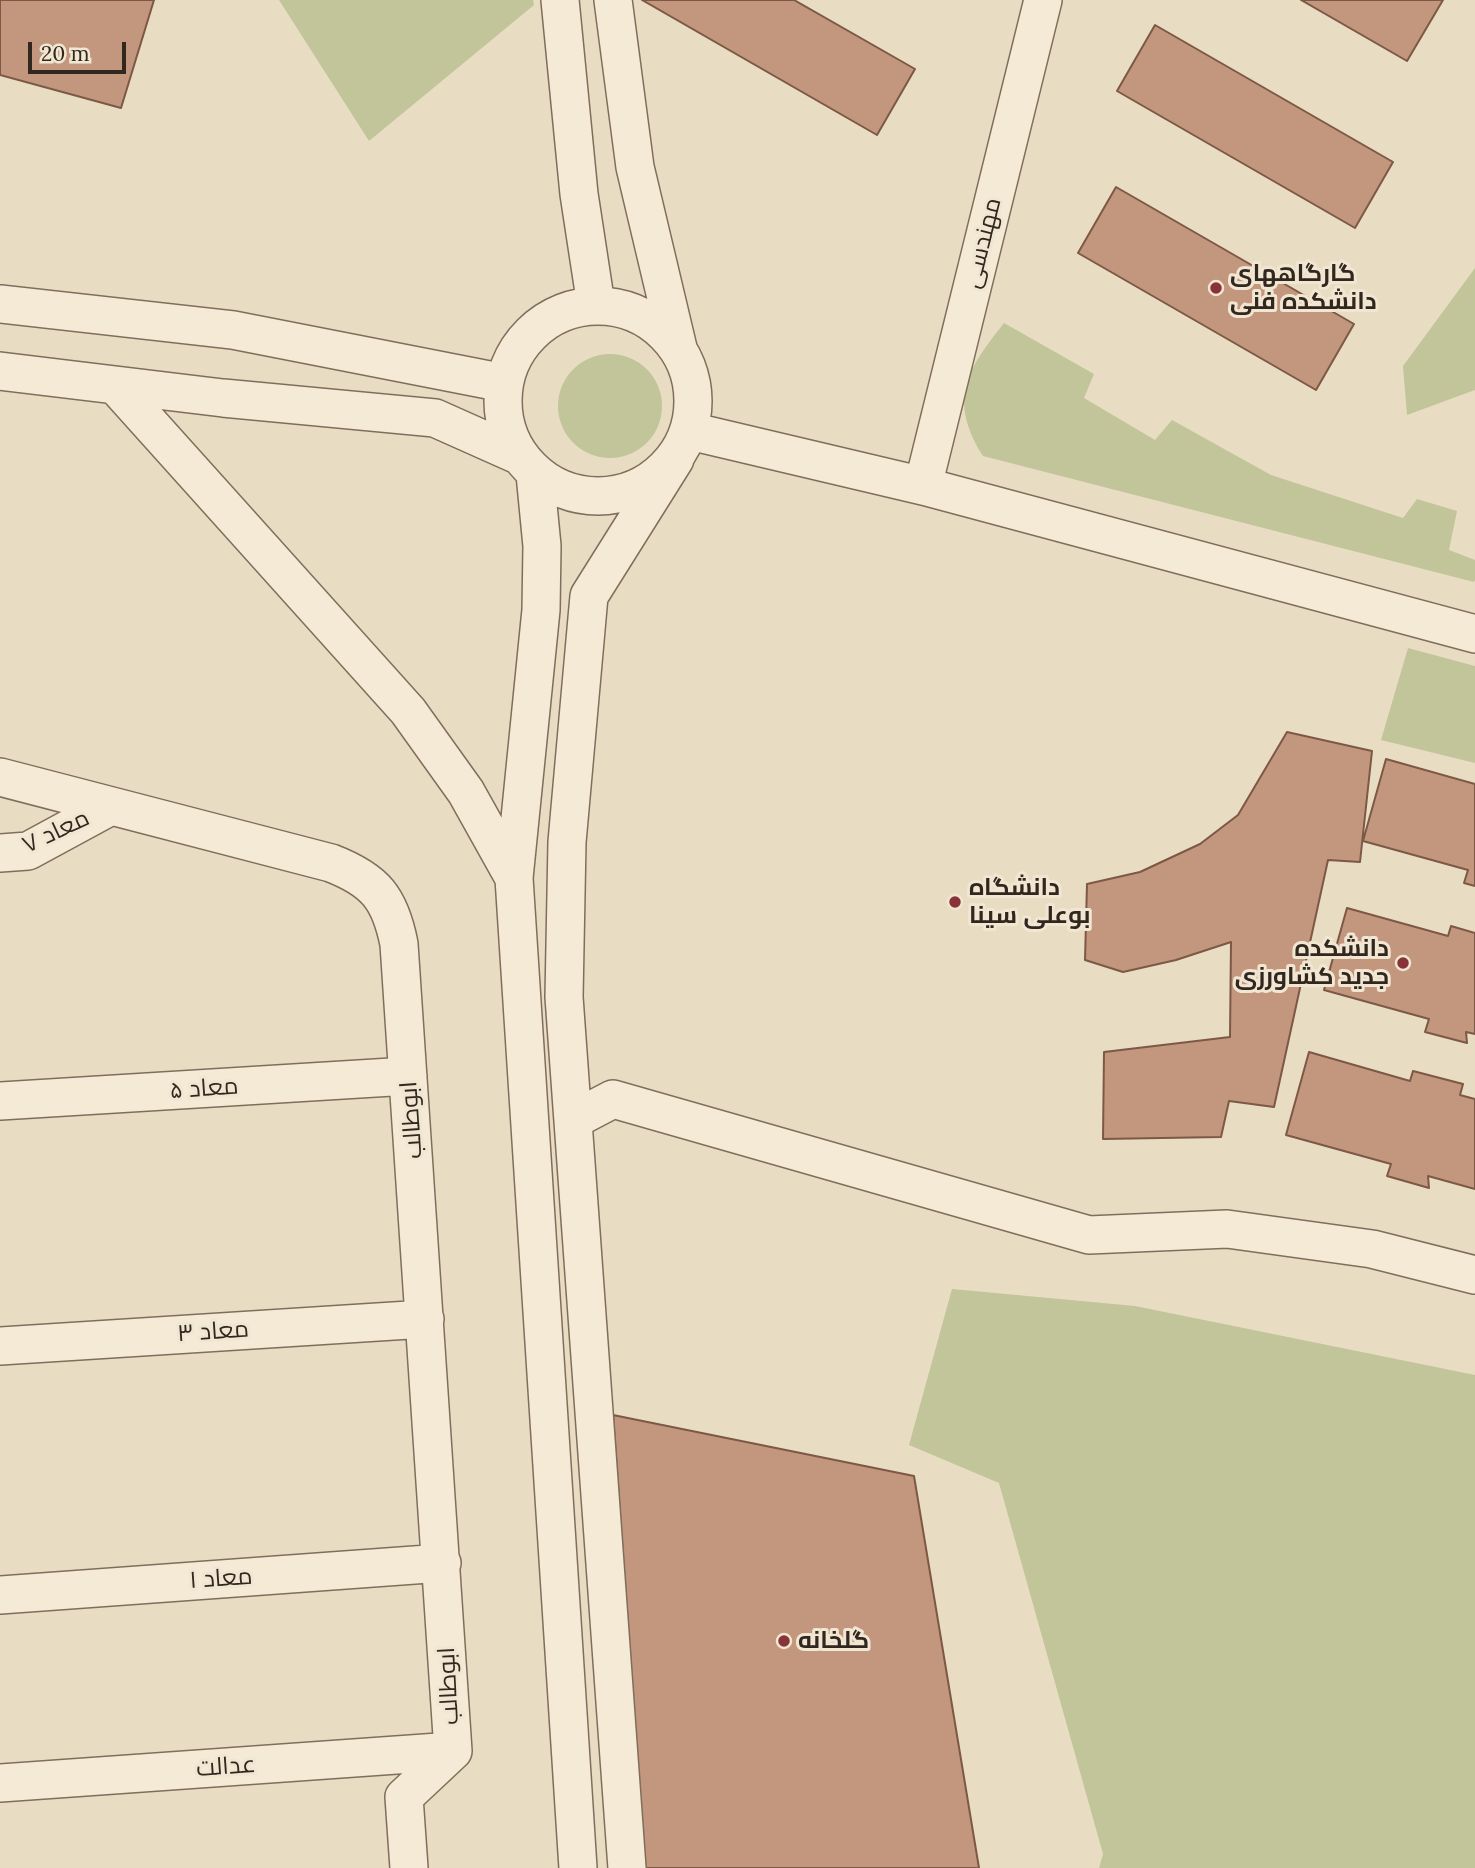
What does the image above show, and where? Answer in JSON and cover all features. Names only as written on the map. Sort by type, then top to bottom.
[{"type":"street","points":[[559,0],[579,194],[596,305]]},
{"type":"street","points":[[613,0],[635,167],[678,348],[690,374],[693,393],[682,445],[589,596],[567,842],[564,997],[627,1868]]},
{"type":"street","name":"مهندسی","points":[[923,486],[1043,0]]},
{"type":"street","points":[[0,304],[233,331],[503,383]]},
{"type":"street","points":[[578,1868],[514,878],[541,610],[542,546],[527,464],[507,433],[502,408],[503,383],[515,353],[536,328],[564,312],[596,305],[628,310],[656,325],[678,348]]},
{"type":"street","points":[[0,371],[435,418],[527,464],[562,491],[603,496],[624,494],[652,481],[682,445]]},
{"type":"street","points":[[115,385],[408,711],[466,792],[514,878]]},
{"type":"street","points":[[682,445],[923,486],[1475,634]]},
{"type":"street","name":"ابوطالب","points":[[0,777],[331,863],[358,873],[379,891],[393,916],[399,944],[453,1751]]},
{"type":"street","name":"معاد ۷","points":[[0,853],[28,851],[111,806]]},
{"type":"street","name":"معاد ۵","points":[[0,1101],[408,1076]]},
{"type":"street","points":[[573,1120],[613,1099],[1088,1235],[1227,1229],[1372,1249],[1475,1275]]},
{"type":"street","name":"معاد ۳","points":[[0,1346],[425,1319]]},
{"type":"street","name":"معاد ۱","points":[[0,1594],[442,1563]]},
{"type":"street","points":[[409,1868],[404,1797],[453,1751]]},
{"type":"street","name":"عدالت","points":[[0,1783],[453,1751]]},
{"type":"green space","points":[[279,0],[533,0],[534,5],[369,141]]},
{"type":"green space","points":[[1475,268],[1475,390],[1407,415],[1403,366]]},
{"type":"green space","points":[[1004,323],[1094,374],[1084,398],[1155,440],[1172,420],[1271,475],[1403,518],[1417,499],[1457,511],[1449,550],[1475,560],[1474,582],[983,456],[966,418],[966,386],[980,356]]},
{"type":"green space","points":[[610,354],[630,358],[647,369],[658,386],[662,406],[658,426],[647,443],[630,454],[610,458],[590,454],[573,443],[562,426],[558,406],[562,386],[573,369],[590,358]]},
{"type":"green space","points":[[1408,648],[1475,666],[1475,763],[1381,740]]},
{"type":"green space","points":[[952,1289],[1135,1306],[1475,1375],[1475,1868],[1099,1868],[1103,1854],[999,1483],[909,1445]]},
{"type":"building","points":[[0,0],[154,0],[121,108],[0,75]]},
{"type":"building","points":[[642,0],[794,0],[915,69],[877,135]]},
{"type":"building","points":[[1301,0],[1443,0],[1407,61]]},
{"type":"building","name":"گارگاههای دانشکده فنی","points":[[1155,25],[1393,162],[1355,228],[1117,91]]},
{"type":"building","name":"گارگاههای دانشکده فنی","points":[[1116,187],[1354,324],[1316,390],[1078,253]]},
{"type":"building","name":"دانشکده جدید کشاورزی","points":[[1287,732],[1372,751],[1360,862],[1328,860],[1274,1107],[1229,1101],[1221,1137],[1103,1139],[1104,1052],[1230,1037],[1231,942],[1176,960],[1123,972],[1085,960],[1087,884],[1140,872],[1200,844],[1238,815]]},
{"type":"building","points":[[1386,759],[1475,784],[1475,886],[1464,883],[1468,870],[1363,841]]},
{"type":"building","name":"دانشکده جدید کشاورزی","points":[[1347,908],[1448,936],[1451,926],[1475,933],[1475,1034],[1466,1032],[1467,1043],[1425,1032],[1429,1019],[1324,990]]},
{"type":"building","name":"دانشکده جدید کشاورزی","points":[[1309,1052],[1410,1081],[1413,1071],[1463,1084],[1460,1095],[1475,1099],[1475,1189],[1428,1176],[1429,1188],[1387,1176],[1391,1164],[1286,1135]]},
{"type":"building","name":"گلخانه","points":[[613,1415],[914,1476],[979,1868],[645,1868]]},
{"type":"place","name":"گارگاههای دانشکده فنی","points":[[1216,288]]},
{"type":"place","name":"دانشگاه بوعلی سینا","points":[[955,902]]},
{"type":"place","name":"دانشکده جدید کشاورزی","points":[[1403,963]]},
{"type":"place","name":"گلخانه","points":[[784,1641]]}]
